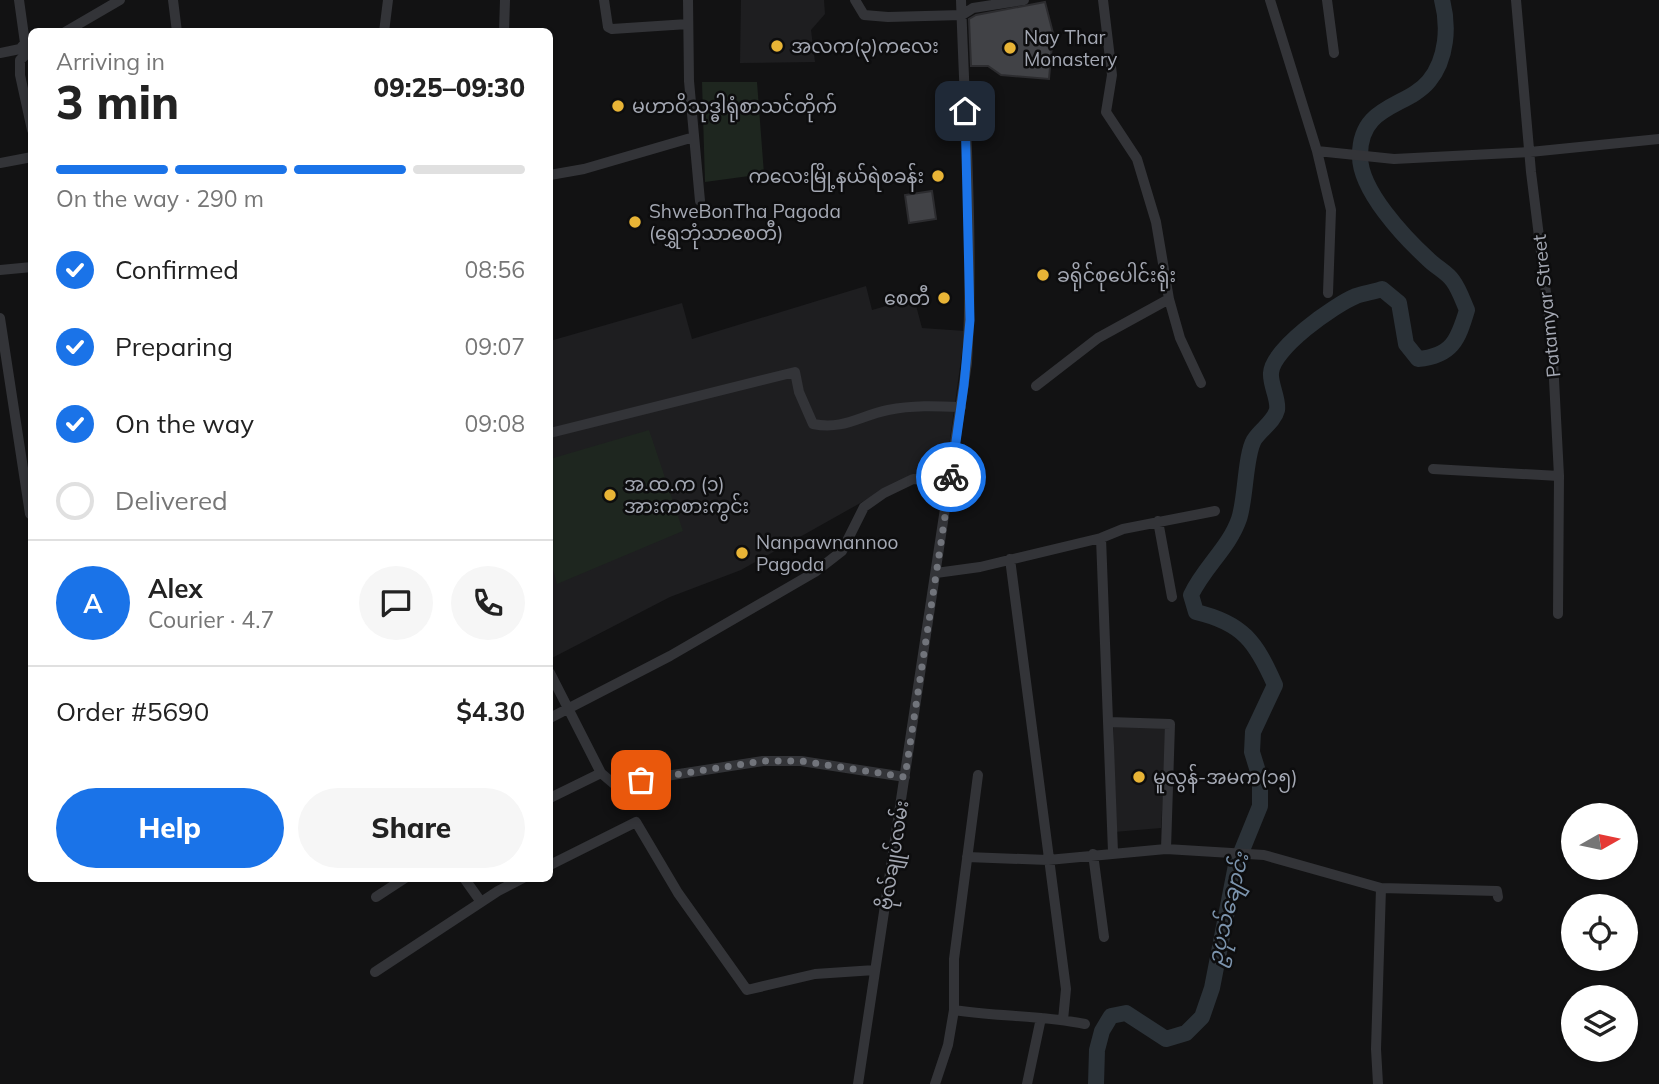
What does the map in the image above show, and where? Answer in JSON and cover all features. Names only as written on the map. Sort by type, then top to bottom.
[{"type":"street","points":[[0,53],[20,49],[24,43],[19,0]]},
{"type":"street","points":[[72,28],[120,0]]},
{"type":"street","points":[[173,0],[176,28]]},
{"type":"street","points":[[384,28],[388,0]]},
{"type":"street","points":[[504,28],[505,0]]},
{"type":"street","points":[[604,0],[608,27],[612,29],[688,24]]},
{"type":"street","points":[[688,0],[694,137],[700,201]]},
{"type":"street","name":"ဗိုလ်ချုပ်လမ်း","points":[[858,1084],[961,407],[970,320],[961,0]]},
{"type":"street","points":[[855,1],[864,15],[888,17],[962,15],[974,8],[1024,0]]},
{"type":"street","points":[[1102,0],[1112,75],[1107,112],[1137,159],[1156,222],[1168,299],[1180,338],[1201,383]]},
{"type":"street","points":[[1270,0],[1317,151],[1331,210],[1328,293]]},
{"type":"street","points":[[1328,0],[1334,53]]},
{"type":"street","name":"Patamyar Street","points":[[1516,0],[1552,341],[1559,476],[1558,614]]},
{"type":"street","points":[[28,53],[20,60],[20,75],[28,112]]},
{"type":"street","points":[[553,174],[584,169],[694,137]]},
{"type":"street","points":[[1317,151],[1394,159],[1530,152],[1659,139]]},
{"type":"street","points":[[0,163],[28,159]]},
{"type":"street","points":[[0,270],[28,267]]},
{"type":"street","points":[[1036,386],[1098,338],[1168,299]]},
{"type":"street","points":[[0,318],[28,501]]},
{"type":"street","points":[[553,432],[795,372],[799,392],[813,424],[832,428],[885,411],[923,405],[961,407]]},
{"type":"street","points":[[1433,469],[1559,476]]},
{"type":"street","points":[[553,717],[702,639],[815,572],[842,551],[864,507],[884,493],[913,479],[950,480]]},
{"type":"street","points":[[936,573],[981,567],[1101,538],[1123,529],[1215,511]]},
{"type":"street","points":[[1158,521],[1172,597]]},
{"type":"street","points":[[1101,538],[1113,852]]},
{"type":"street","points":[[1010,559],[1066,989],[1063,1020]]},
{"type":"street","points":[[553,679],[601,774],[614,784],[763,761],[801,761],[905,777]]},
{"type":"street","points":[[1109,722],[1170,724],[1166,849]]},
{"type":"street","points":[[553,797],[601,774]]},
{"type":"street","points":[[934,1084],[948,1045],[954,1010],[954,959],[978,775]]},
{"type":"street","points":[[553,863],[636,821],[678,893],[747,990],[815,974],[875,970]]},
{"type":"street","points":[[967,857],[1048,860],[1166,849],[1264,855],[1381,888],[1497,891],[1498,897]]},
{"type":"street","points":[[1093,854],[1104,937]]},
{"type":"street","points":[[376,897],[399,882]]},
{"type":"street","points":[[467,882],[481,902]]},
{"type":"street","points":[[375,972],[516,882]]},
{"type":"street","points":[[1378,1084],[1376,1049],[1381,888]]},
{"type":"street","points":[[954,1010],[1085,1024]]},
{"type":"street","points":[[1027,1084],[1041,1018]]},
{"type":"shaded area","name":"အလက(၃)ကလေး","points":[[741,0],[824,0],[825,14],[811,30],[815,62],[740,63]]},
{"type":"shaded area","points":[[702,82],[757,82],[764,174],[705,182]]},
{"type":"shaded area","points":[[866,286],[872,310],[914,298],[922,328],[965,331],[945,475],[912,474],[741,570],[670,597],[553,657],[553,340],[682,303],[692,339]]},
{"type":"shaded area","name":"အ.ထ.က (၁) အားကစားကွင်း","points":[[649,430],[683,531],[557,584],[553,569],[553,458]]},
{"type":"shaded area","name":"မူလွန်-အမက(၁၅)","points":[[1167,726],[1161,828],[1114,832],[1114,727]]},
{"type":"building","name":"Nay Thar Monastery","points":[[1045,2],[1053,33],[1049,79],[1001,75],[988,66],[971,66],[969,19],[976,15]]},
{"type":"building","points":[[932,191],[936,219],[909,223],[905,195]]},
{"type":"waterway","name":"ဥပုသ်ချောင်း","points":[[1096,1084],[1097,1050],[1102,1031],[1111,1016],[1126,1013],[1166,1039],[1186,1033],[1202,1017],[1212,988],[1236,865],[1260,806],[1260,778],[1252,752],[1253,732],[1275,685],[1261,657],[1246,636],[1226,622],[1196,612],[1191,595],[1229,539],[1239,519],[1251,447],[1277,410],[1271,378],[1274,363],[1293,340],[1334,308],[1356,296],[1382,289],[1399,303],[1406,344],[1418,359],[1446,350],[1457,338],[1464,321],[1467,310],[1455,284],[1408,239],[1385,212],[1367,183],[1360,155],[1362,138],[1376,116],[1420,90],[1440,63],[1446,31],[1442,0]]},
{"type":"way so far","points":[[641,780],[763,761],[801,761],[905,777],[951,477]]},
{"type":"place","name":"အလက(၃)ကလေး","points":[[777,46]]},
{"type":"place","name":"Nay Thar Monastery","points":[[1010,48]]},
{"type":"place","name":"မဟာဝိသုဒ္ဓါရုံစာသင်တိုက်","points":[[618,106]]},
{"type":"place","name":"ကလေးမြို့နယ်ရဲစခန်း","points":[[938,176]]},
{"type":"place","name":"ShweBonTha Pagoda (ရွှေဘုံသာစေတီ)","points":[[635,222]]},
{"type":"place","name":"ခရိုင်စုပေါင်းရုံး","points":[[1043,275]]},
{"type":"place","name":"စေတီ","points":[[944,298]]},
{"type":"place","name":"အ.ထ.က (၁) အားကစားကွင်း","points":[[610,495]]},
{"type":"place","name":"Nanpawnannoo Pagoda","points":[[742,553]]},
{"type":"place","name":"မူလွန်-အမက(၁၅)","points":[[1139,777]]},
{"type":"route","points":[[951,477],[967,363],[970,320],[965,111]]}]
